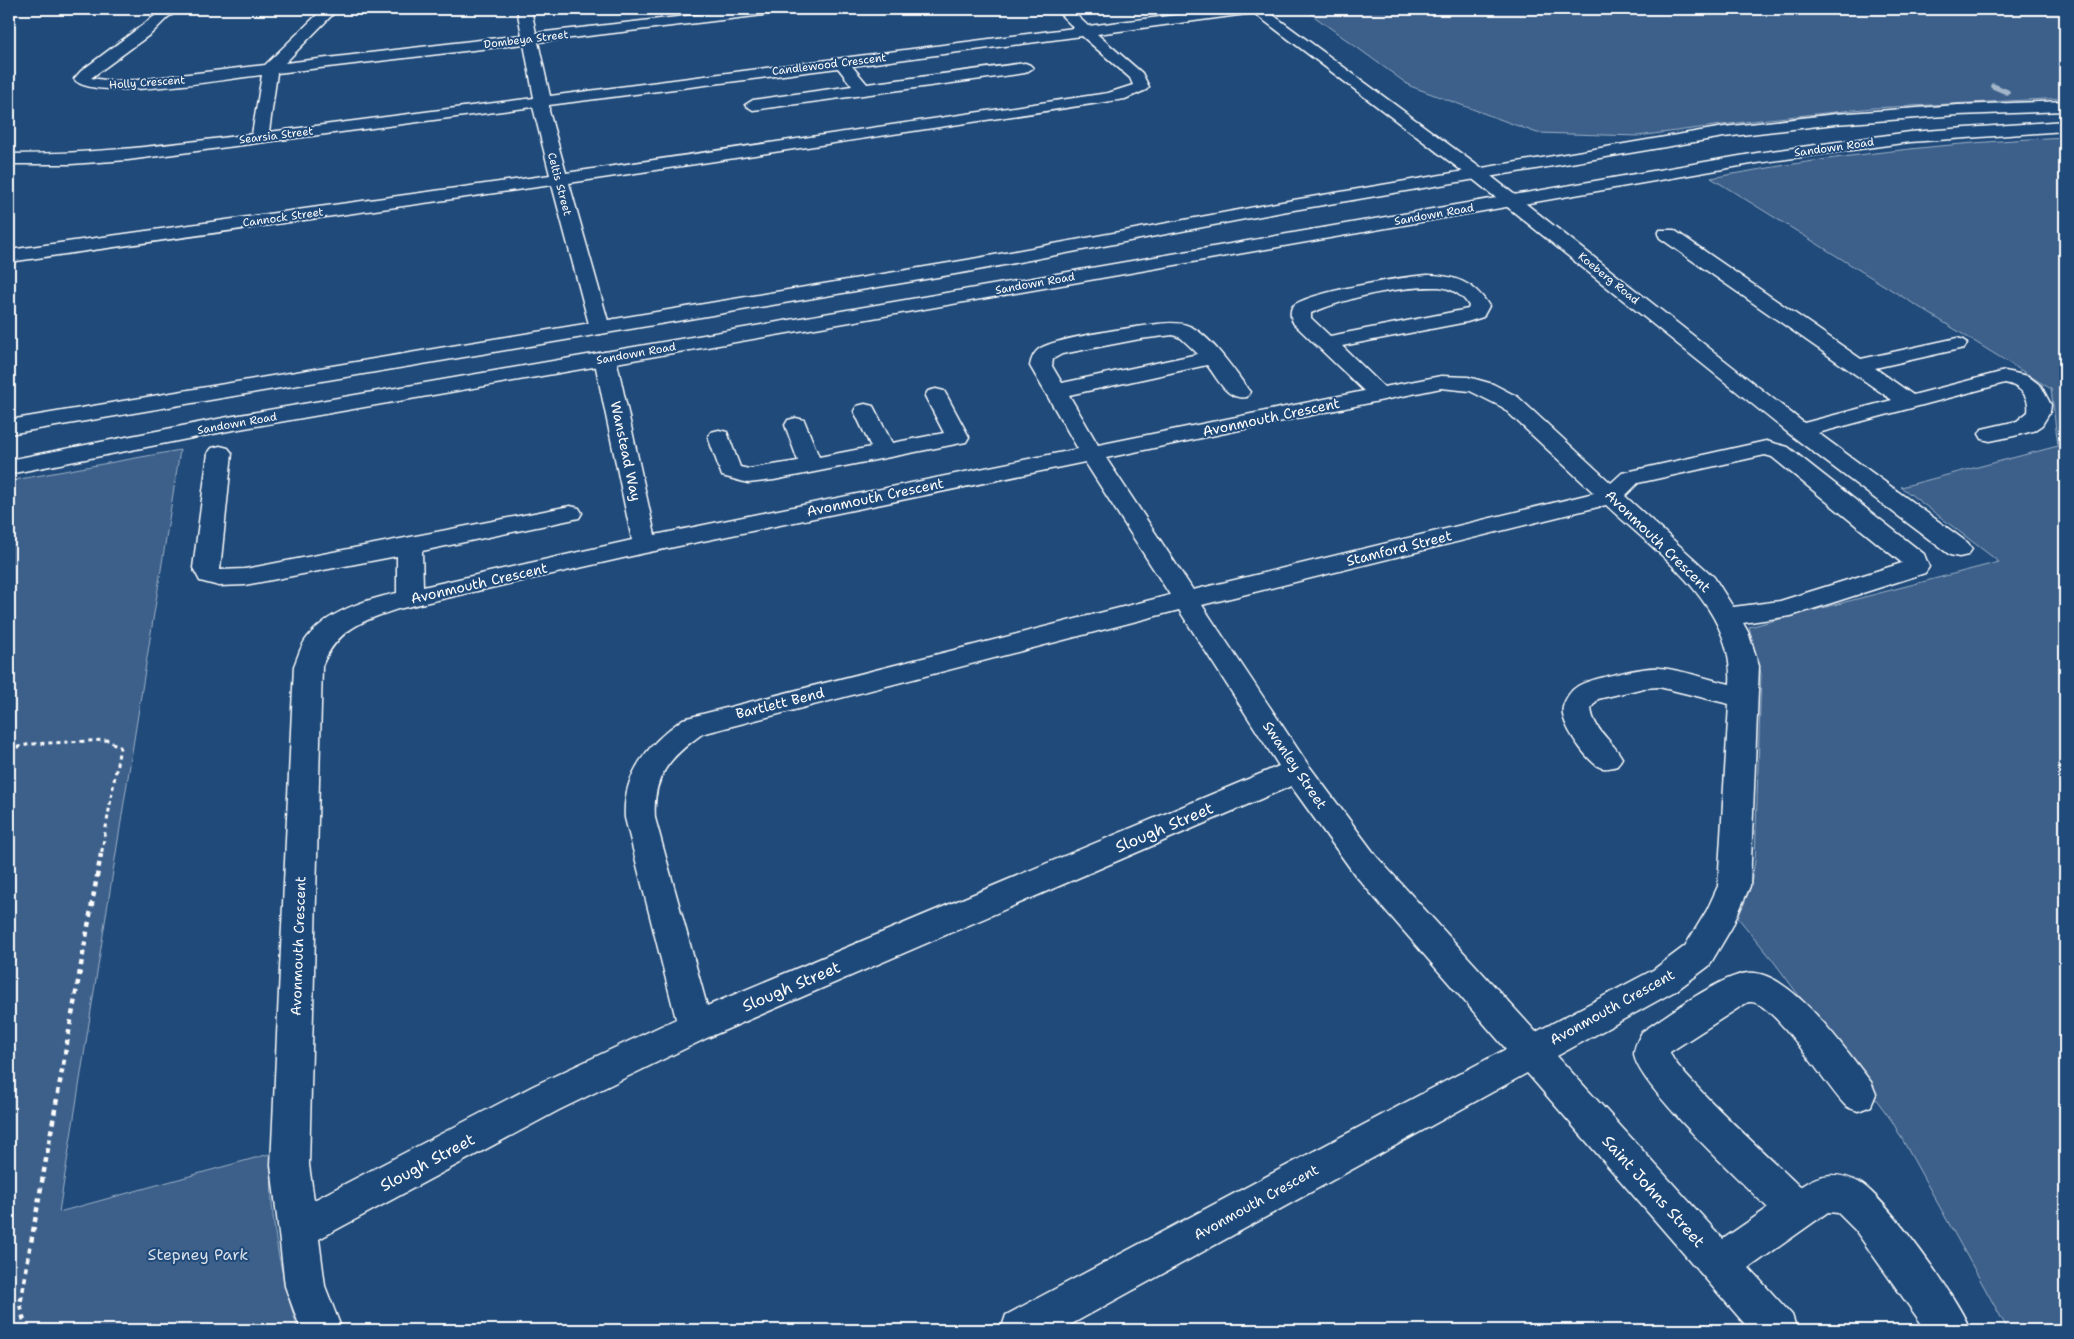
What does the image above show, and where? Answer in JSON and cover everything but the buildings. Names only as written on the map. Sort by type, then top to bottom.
[{"type":"street","name":"Holly Crescent","points":[[175,9],[163,14],[147,30],[86,74],[82,78],[84,81],[96,85],[136,85],[270,69]]},
{"type":"street","points":[[260,137],[270,69],[331,9]]},
{"type":"street","name":"Celtis Street","points":[[524,9],[542,101],[542,111],[558,179],[600,328]]},
{"type":"street","name":"Dombeya Street","points":[[270,69],[728,12],[781,9]]},
{"type":"street","points":[[1062,9],[1085,31]]},
{"type":"street","name":"Candlewood Crescent","points":[[542,101],[1256,9]]},
{"type":"street","name":"Koeberg Road","points":[[1256,9],[1476,173],[1800,431],[1959,549]]},
{"type":"street","name":"Cannock Street","points":[[9,256],[558,179],[1108,98],[1125,94],[1141,87],[1137,76],[1085,31]]},
{"type":"street","points":[[840,62],[863,89]]},
{"type":"street","points":[[753,105],[1025,68]]},
{"type":"street","name":"Searsia Street","points":[[9,159],[101,157],[542,101]]},
{"type":"street","name":"Sandown Road","points":[[9,427],[967,266],[1282,206],[1724,132],[1835,119],[1958,110],[2065,106]]},
{"type":"street","name":"Sandown Road","points":[[9,467],[209,428],[1756,158],[1846,145],[1960,133],[2065,126]]},
{"type":"street","points":[[1667,234],[1909,402]]},
{"type":"street","points":[[1326,343],[1460,318],[1476,312],[1479,306],[1471,294],[1454,284],[1426,280],[1314,304],[1301,310],[1301,320],[1326,343],[1346,360],[1379,394]]},
{"type":"street","name":"Swanley Street","points":[[1210,358],[1188,334],[1181,330],[1172,329],[1056,349],[1045,353],[1041,359],[1041,366],[1092,454],[1297,771],[1366,866],[1531,1052]]},
{"type":"street","points":[[1857,366],[1957,344]]},
{"type":"street","name":"Wanstead Way","points":[[606,358],[645,545]]},
{"type":"street","points":[[1057,391],[1210,358],[1239,392]]},
{"type":"street","points":[[1800,431],[2005,377],[2017,379],[2039,396],[2041,404],[2035,420],[2023,427],[1990,434]]},
{"type":"street","name":"Avonmouth Crescent","points":[[321,1330],[305,1286],[290,1165],[308,666],[317,644],[334,627],[362,612],[410,599],[645,545],[968,457],[1092,454],[1379,394],[1447,382],[1475,384],[1493,391],[1510,402],[1705,583],[1727,616],[1735,632],[1745,666],[1734,886],[1720,917],[1697,956],[1665,980],[1021,1330]]},
{"type":"street","points":[[936,396],[968,457]]},
{"type":"street","points":[[865,411],[885,452]]},
{"type":"street","points":[[796,425],[811,466]]},
{"type":"street","points":[[718,437],[730,472],[740,475],[757,476],[885,452],[968,457]]},
{"type":"street","points":[[1612,496],[1630,478],[1766,448],[1780,452],[1916,560],[1916,567],[1782,610],[1727,616]]},
{"type":"street","points":[[220,453],[206,568],[208,575],[219,578],[244,577],[570,513]]},
{"type":"street","name":"Stamford Street","points":[[1186,600],[1612,496]]},
{"type":"street","points":[[409,546],[410,599]]},
{"type":"street","name":"Bartlett Bend","points":[[695,1026],[639,809],[642,785],[656,758],[665,747],[693,726],[709,720],[1186,600]]},
{"type":"street","points":[[1607,758],[1584,732],[1578,721],[1578,703],[1582,696],[1588,692],[1644,678],[1659,677],[1743,697]]},
{"type":"street","name":"Slough Street","points":[[298,1229],[546,1098],[695,1026],[1297,771]]},
{"type":"street","points":[[1797,1211],[1657,1068],[1652,1054],[1654,1043],[1708,1008],[1748,987],[1766,990],[1787,1006],[1858,1094]]},
{"type":"street","name":"Saint Johns Street","points":[[1531,1052],[1777,1330]]},
{"type":"street","points":[[1720,1265],[1823,1193],[1848,1196],[1866,1214],[1901,1259],[1950,1330]]},
{"type":"path","points":[[9,749],[31,744],[107,740],[120,747],[20,1304],[26,1330]]},
{"type":"green space","points":[[1304,9],[2065,9],[2065,98],[1873,108],[1768,119],[1638,136],[1537,133],[1410,86]]},
{"type":"green space","points":[[2065,137],[2065,1330],[2008,1330],[1892,1121],[1771,958],[1738,918],[1750,889],[1755,861],[1761,674],[1749,627],[1999,562],[1901,487],[2058,446],[2051,389],[1711,178],[1843,157],[1976,143]]},
{"type":"green space","name":"Stepney Park","points":[[180,450],[59,1212],[273,1153],[272,1199],[276,1243],[298,1330],[9,1330],[9,481]]},
{"type":"waterway","points":[[1993,86],[2007,92]]}]
